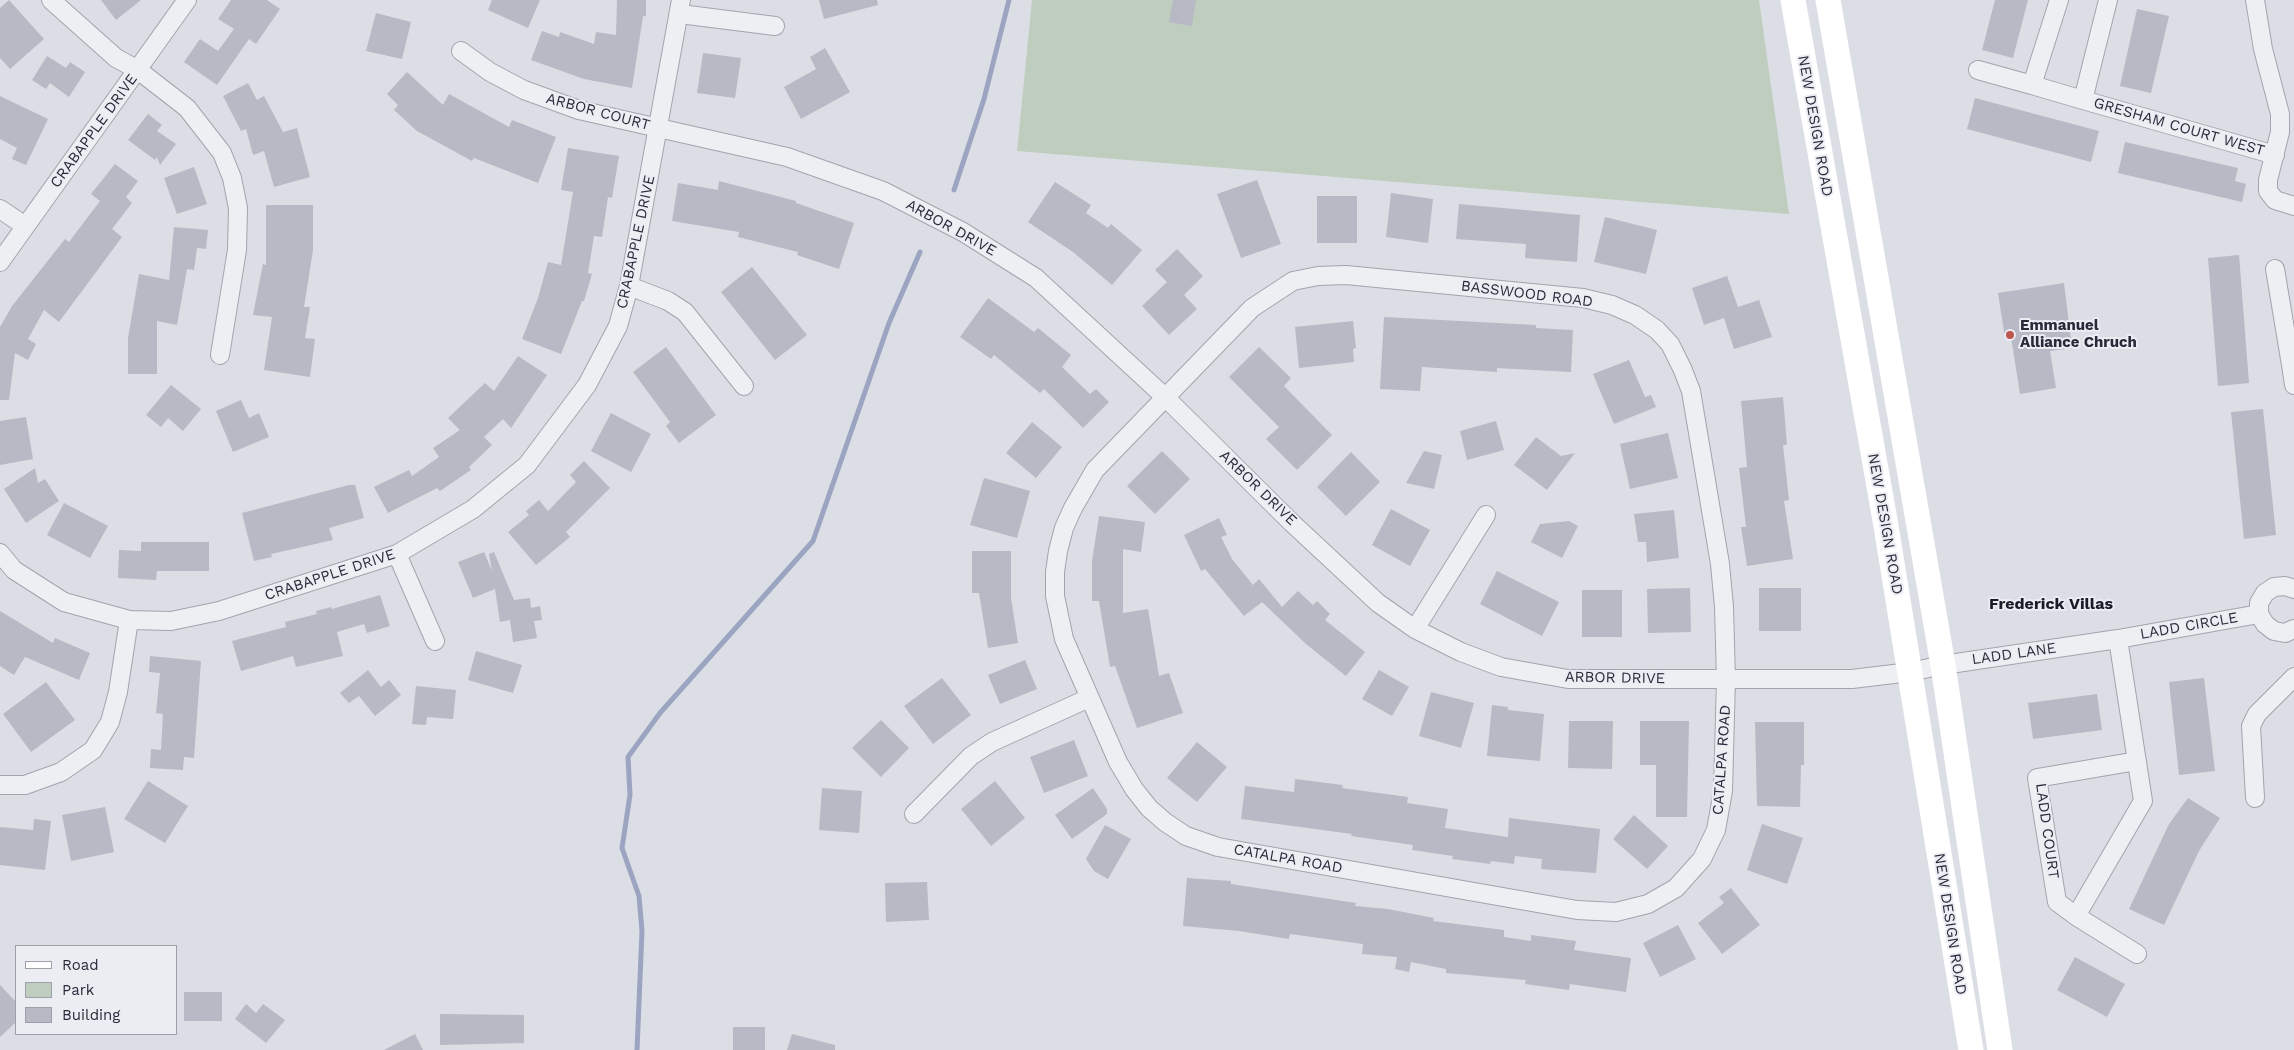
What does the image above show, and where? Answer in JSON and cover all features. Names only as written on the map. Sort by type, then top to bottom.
[{"type":"main road","name":"NEW DESIGN ROAD","points":[[1793,0],[1884,511],[1971,1050]]},
{"type":"main road","name":"NEW DESIGN ROAD","points":[[1828,0],[1943,665],[2000,1050]]},
{"type":"main road","points":[[1810,100],[1845,97]]},
{"type":"street","points":[[51,0],[116,58],[138,70],[187,108],[222,152],[232,178],[238,208],[236,250],[220,354]]},
{"type":"street","name":"CRABAPPLE DRIVE","points":[[0,262],[187,0]]},
{"type":"street","points":[[2032,85],[2059,0]]},
{"type":"street","name":"GRESHAM COURT WEST","points":[[2083,100],[2108,0]]},
{"type":"street","points":[[2255,0],[2263,49],[2280,114],[2280,132],[2268,180],[2268,191],[2275,200],[2294,206]]},
{"type":"street","points":[[680,7],[775,26]]},
{"type":"street","name":"CRABAPPLE DRIVE","points":[[0,553],[14,570],[64,602],[129,620],[172,621],[219,611],[397,554],[473,509],[527,465],[587,385],[618,326],[629,286],[680,7]]},
{"type":"street","name":"ARBOR COURT","points":[[460,51],[490,72],[524,90],[579,110],[658,128]]},
{"type":"street","name":"GRESHAM COURT WEST","points":[[1978,70],[2275,154]]},
{"type":"street","name":"ARBOR DRIVE","points":[[658,128],[787,157],[883,191],[963,232],[1036,278],[1166,398],[1292,523],[1371,596],[1415,629],[1461,652],[1501,667],[1568,679],[1852,679],[1910,672]]},
{"type":"street","points":[[0,208],[25,226]]},
{"type":"street","points":[[2275,269],[2294,385]]},
{"type":"street","name":"BASSWOOD ROAD","points":[[1166,398],[1252,308],[1293,281],[1318,276],[1346,275],[1583,298],[1612,305],[1635,315],[1657,330],[1670,344],[1691,391],[1720,564],[1724,607],[1726,679]]},
{"type":"street","points":[[629,286],[668,301],[685,312],[744,386]]},
{"type":"street","name":"CATALPA ROAD","points":[[1166,398],[1095,470],[1070,515],[1058,551],[1055,572],[1055,596],[1064,639],[1118,762],[1134,789],[1149,808],[1186,836],[1218,847],[1577,910],[1616,912],[1648,904],[1676,888],[1702,859],[1716,830],[1723,791],[1726,679]]},
{"type":"street","points":[[1415,629],[1486,515]]},
{"type":"street","points":[[397,554],[435,641]]},
{"type":"street","name":"LADD CIRCLE","points":[[2294,589],[2286,586],[2274,587],[2265,593],[2260,603],[2260,614],[2265,624],[2274,631],[2285,632],[2294,629]]},
{"type":"street","name":"LADD CIRCLE","points":[[2118,639],[2260,614]]},
{"type":"street","points":[[0,785],[25,784],[61,772],[93,750],[110,722],[116,700],[129,620]]},
{"type":"street","points":[[2076,916],[2143,801],[2118,639]]},
{"type":"street","name":"LADD LANE","points":[[1910,672],[1943,665],[2118,639]]},
{"type":"street","points":[[2255,798],[2251,726],[2257,714],[2294,677]]},
{"type":"street","points":[[914,814],[971,756],[992,742],[1089,698]]},
{"type":"street","name":"LADD COURT","points":[[2137,954],[2057,902],[2037,778],[2138,761]]},
{"type":"green space","points":[[1032,0],[1759,0],[1789,214],[1017,151]]},
{"type":"building","points":[[9,0],[44,39],[10,69],[0,58],[0,8]]},
{"type":"building","points":[[101,0],[141,0],[116,20]]},
{"type":"building","points":[[231,0],[267,0],[280,9],[256,44],[249,39],[217,85],[184,62],[200,39],[218,51],[234,29],[218,19]]},
{"type":"building","points":[[492,0],[540,0],[528,28],[488,10]]},
{"type":"building","points":[[617,0],[646,0],[646,16],[643,16],[632,88],[584,79],[531,60],[542,31],[559,37],[560,32],[594,44],[596,32],[616,35]]},
{"type":"building","points":[[819,0],[877,0],[878,5],[824,19]]},
{"type":"building","points":[[1173,0],[1196,0],[1192,26],[1169,22]]},
{"type":"building","points":[[1995,0],[2028,0],[2013,58],[1982,50]]},
{"type":"building","points":[[2137,9],[2169,16],[2151,93],[2120,86]]},
{"type":"building","points":[[376,13],[411,22],[402,59],[366,51]]},
{"type":"building","points":[[825,48],[850,92],[801,119],[784,87],[816,69],[810,57]]},
{"type":"building","points":[[703,53],[741,58],[735,98],[697,93]]},
{"type":"building","points":[[47,56],[66,68],[70,62],[85,72],[69,97],[50,83],[46,89],[32,80]]},
{"type":"building","points":[[407,72],[443,105],[449,94],[509,127],[512,120],[556,137],[538,183],[474,158],[472,161],[417,131],[394,110],[398,105],[387,94]]},
{"type":"building","points":[[248,83],[257,100],[264,96],[283,132],[297,128],[310,177],[274,187],[264,151],[253,155],[246,129],[241,131],[223,96]]},
{"type":"building","points":[[0,96],[48,119],[26,165],[12,159],[17,148],[0,139]]},
{"type":"building","points":[[1975,98],[2099,131],[2091,162],[1967,129]]},
{"type":"building","points":[[148,114],[162,125],[157,131],[176,144],[160,165],[157,157],[155,160],[128,140]]},
{"type":"building","points":[[2125,142],[2238,168],[2235,181],[2246,184],[2242,202],[2118,173]]},
{"type":"building","points":[[568,148],[619,156],[612,198],[608,197],[602,237],[594,236],[588,273],[592,274],[584,301],[582,301],[561,354],[522,339],[538,298],[548,262],[561,265],[573,192],[561,190]]},
{"type":"building","points":[[115,164],[138,181],[126,197],[132,203],[112,229],[122,237],[59,322],[44,310],[28,339],[36,344],[28,360],[15,353],[9,400],[0,400],[0,327],[12,306],[65,239],[69,242],[100,201],[91,194]]},
{"type":"building","points":[[194,167],[207,204],[177,214],[164,178]]},
{"type":"building","points":[[1257,180],[1281,244],[1241,258],[1217,194]]},
{"type":"building","points":[[719,181],[796,201],[796,203],[854,223],[839,269],[797,255],[798,252],[738,237],[739,232],[672,221],[678,183],[718,190]]},
{"type":"building","points":[[1055,182],[1091,205],[1086,213],[1108,228],[1111,224],[1142,250],[1112,285],[1073,252],[1028,222]]},
{"type":"building","points":[[1391,193],[1433,199],[1428,243],[1386,237]]},
{"type":"building","points":[[1317,196],[1357,196],[1357,243],[1317,243]]},
{"type":"building","points":[[1459,204],[1580,215],[1577,262],[1525,258],[1526,244],[1456,239]]},
{"type":"building","points":[[266,205],[313,205],[313,250],[304,307],[310,307],[305,338],[315,339],[310,377],[264,370],[272,317],[253,315],[263,264],[266,265]]},
{"type":"building","points":[[1605,217],[1657,230],[1646,274],[1594,262]]},
{"type":"building","points":[[174,227],[208,230],[206,249],[197,248],[194,270],[187,269],[177,325],[157,321],[157,374],[128,374],[128,338],[139,274],[169,280]]},
{"type":"building","points":[[1177,249],[1203,276],[1184,295],[1197,309],[1169,335],[1142,306],[1167,282],[1155,270]]},
{"type":"building","points":[[2239,255],[2249,383],[2218,386],[2208,258]]},
{"type":"building","points":[[752,267],[807,335],[775,360],[721,292]]},
{"type":"building","points":[[1727,276],[1738,307],[1759,300],[1772,337],[1734,349],[1724,318],[1704,325],[1692,288]]},
{"type":"building","points":[[2064,283],[2072,348],[2050,351],[2056,388],[2020,394],[2011,337],[2005,338],[1998,293]]},
{"type":"building","points":[[988,298],[1034,332],[1038,328],[1071,355],[1062,367],[1090,394],[1096,389],[1109,402],[1083,428],[1044,389],[1040,393],[994,355],[991,359],[960,337]]},
{"type":"building","points":[[1384,317],[1536,325],[1536,328],[1573,330],[1571,372],[1497,368],[1497,372],[1422,367],[1420,391],[1380,389]]},
{"type":"building","points":[[1353,321],[1356,348],[1353,349],[1354,362],[1299,368],[1295,327]]},
{"type":"building","points":[[666,347],[716,415],[679,443],[666,426],[670,422],[633,372]]},
{"type":"building","points":[[1259,347],[1291,378],[1284,386],[1332,435],[1297,470],[1266,439],[1279,427],[1229,377]]},
{"type":"building","points":[[518,356],[547,375],[511,428],[503,419],[484,437],[492,445],[469,467],[471,470],[440,491],[437,488],[388,513],[374,487],[409,470],[412,476],[439,457],[433,448],[460,430],[448,418],[485,383],[494,391]]},
{"type":"building","points":[[1629,360],[1645,397],[1651,395],[1656,407],[1614,424],[1593,374]]},
{"type":"building","points":[[171,385],[201,409],[183,431],[168,418],[161,427],[146,415]]},
{"type":"building","points":[[1783,397],[1787,445],[1783,445],[1789,500],[1784,501],[1793,559],[1747,566],[1741,527],[1746,527],[1739,468],[1747,467],[1741,401]]},
{"type":"building","points":[[241,400],[249,418],[259,413],[269,437],[233,452],[216,411]]},
{"type":"building","points":[[2263,409],[2276,535],[2244,539],[2231,412]]},
{"type":"building","points":[[611,413],[651,434],[631,472],[591,451]]},
{"type":"building","points":[[26,417],[33,459],[0,465],[0,421]]},
{"type":"building","points":[[1496,421],[1504,450],[1467,460],[1460,431]]},
{"type":"building","points":[[1032,422],[1062,447],[1036,478],[1006,453]]},
{"type":"building","points":[[1668,433],[1678,478],[1630,489],[1620,444]]},
{"type":"building","points":[[1536,437],[1561,456],[1575,453],[1547,490],[1514,465]]},
{"type":"building","points":[[1162,451],[1190,479],[1155,514],[1127,486]]},
{"type":"building","points":[[1424,451],[1442,455],[1434,489],[1406,483]]},
{"type":"building","points":[[1351,452],[1380,482],[1346,516],[1317,487]]},
{"type":"building","points":[[584,461],[610,488],[566,532],[570,537],[536,565],[508,532],[529,515],[526,511],[539,500],[548,511],[576,482],[570,475]]},
{"type":"building","points":[[35,468],[38,483],[45,479],[59,501],[26,523],[4,489]]},
{"type":"building","points":[[984,478],[1030,491],[1017,538],[970,525]]},
{"type":"building","points":[[355,485],[364,518],[329,528],[333,540],[271,554],[272,557],[254,561],[242,513]]},
{"type":"building","points":[[64,503],[108,526],[90,558],[47,535]]},
{"type":"building","points":[[1391,509],[1430,530],[1410,566],[1372,545]]},
{"type":"building","points":[[1674,510],[1679,558],[1647,562],[1646,542],[1638,542],[1634,514]]},
{"type":"building","points":[[1099,516],[1145,522],[1141,552],[1123,549],[1123,613],[1148,609],[1159,676],[1169,673],[1183,713],[1137,728],[1115,666],[1110,667],[1099,601],[1092,601],[1092,561]]},
{"type":"building","points":[[1219,518],[1227,535],[1221,537],[1232,559],[1253,585],[1259,579],[1282,607],[1298,591],[1313,605],[1317,601],[1330,614],[1325,620],[1365,652],[1346,676],[1306,644],[1262,602],[1244,616],[1205,569],[1201,571],[1184,535]]},
{"type":"building","points":[[1569,521],[1578,526],[1562,558],[1531,542],[1540,524]]},
{"type":"building","points":[[141,542],[209,542],[209,571],[157,571],[156,580],[118,578],[119,550],[141,551]]},
{"type":"building","points":[[972,551],[1011,551],[1011,598],[1018,643],[988,648],[979,593],[972,593]]},
{"type":"building","points":[[484,552],[492,571],[489,554],[494,552],[514,600],[530,598],[531,608],[540,606],[542,620],[534,621],[537,638],[513,642],[510,620],[500,622],[495,589],[473,598],[458,562]]},
{"type":"building","points":[[1497,571],[1559,602],[1542,636],[1480,604]]},
{"type":"building","points":[[1690,588],[1691,632],[1648,633],[1647,589]]},
{"type":"building","points":[[1759,588],[1801,588],[1801,631],[1759,631]]},
{"type":"building","points":[[1582,590],[1622,590],[1622,637],[1582,637]]},
{"type":"building","points":[[380,595],[390,626],[367,633],[364,624],[337,632],[343,656],[296,667],[293,656],[241,671],[232,641],[286,627],[285,622],[317,614],[316,611],[331,607],[332,609]]},
{"type":"building","points":[[0,611],[53,643],[55,638],[90,653],[79,680],[25,657],[14,675],[0,666]]},
{"type":"building","points":[[476,651],[522,665],[513,693],[468,680]]},
{"type":"building","points":[[150,656],[201,661],[194,758],[184,757],[183,770],[150,768],[151,749],[161,750],[163,714],[156,713],[160,673],[149,672]]},
{"type":"building","points":[[1025,660],[1037,689],[1000,704],[988,675]]},
{"type":"building","points":[[368,670],[381,687],[389,680],[401,695],[375,716],[359,696],[349,703],[340,693]]},
{"type":"building","points":[[1379,670],[1409,687],[1392,716],[1362,699]]},
{"type":"building","points":[[942,678],[971,715],[933,744],[904,706]]},
{"type":"building","points":[[2204,678],[2215,771],[2179,775],[2169,682]]},
{"type":"building","points":[[46,682],[75,720],[31,752],[3,714]]},
{"type":"building","points":[[416,686],[456,690],[453,719],[427,717],[426,725],[412,724]]},
{"type":"building","points":[[1431,692],[1474,703],[1461,748],[1419,736]]},
{"type":"building","points":[[2097,694],[2102,730],[2033,739],[2028,703]]},
{"type":"building","points":[[1492,705],[1508,707],[1508,710],[1544,714],[1540,761],[1487,756]]},
{"type":"building","points":[[881,720],[909,748],[881,777],[852,748]]},
{"type":"building","points":[[1569,721],[1613,721],[1612,769],[1568,768]]},
{"type":"building","points":[[1640,721],[1689,721],[1687,817],[1656,817],[1656,765],[1640,765]]},
{"type":"building","points":[[1755,722],[1804,722],[1804,765],[1801,765],[1800,807],[1757,806]]},
{"type":"building","points":[[1074,740],[1088,776],[1044,793],[1030,757]]},
{"type":"building","points":[[1197,742],[1227,767],[1197,802],[1167,778]]},
{"type":"building","points":[[1295,779],[1343,785],[1342,788],[1408,797],[1407,803],[1448,809],[1445,828],[1508,837],[1509,818],[1600,829],[1596,873],[1541,869],[1542,859],[1515,856],[1514,864],[1491,861],[1490,864],[1452,859],[1453,856],[1412,850],[1413,845],[1351,836],[1352,834],[1241,819],[1245,786],[1294,792]]},
{"type":"building","points":[[148,781],[188,806],[165,843],[124,819]]},
{"type":"building","points":[[995,781],[1025,818],[991,846],[961,809]]},
{"type":"building","points":[[822,788],[862,791],[859,833],[819,830]]},
{"type":"building","points":[[1093,788],[1107,809],[1107,814],[1072,839],[1055,815]]},
{"type":"building","points":[[2188,798],[2220,818],[2199,851],[2164,925],[2129,909],[2169,824]]},
{"type":"building","points":[[105,807],[114,852],[71,861],[62,815]]},
{"type":"building","points":[[1634,815],[1668,846],[1647,869],[1613,839]]},
{"type":"building","points":[[34,819],[51,821],[45,870],[0,865],[0,827],[33,830]]},
{"type":"building","points":[[1762,824],[1803,838],[1787,884],[1747,870]]},
{"type":"building","points":[[1105,825],[1131,839],[1108,879],[1094,871],[1086,859]]},
{"type":"building","points":[[1187,878],[1231,881],[1231,884],[1356,903],[1355,906],[1388,909],[1434,918],[1433,921],[1504,930],[1504,937],[1531,941],[1531,935],[1576,941],[1574,950],[1631,958],[1626,992],[1570,984],[1569,990],[1525,984],[1526,980],[1446,973],[1446,969],[1411,962],[1409,972],[1395,969],[1397,957],[1362,954],[1363,944],[1290,934],[1289,939],[1239,931],[1183,926]]},
{"type":"building","points":[[927,882],[929,920],[886,922],[885,883]]},
{"type":"building","points":[[1731,888],[1760,925],[1722,954],[1698,923],[1724,903],[1719,897]]},
{"type":"building","points":[[1678,925],[1696,959],[1660,977],[1643,943]]},
{"type":"building","points":[[2075,957],[2125,984],[2107,1017],[2057,990]]},
{"type":"building","points":[[0,985],[15,1001],[15,1023],[0,1037]]},
{"type":"building","points":[[184,992],[222,992],[222,1021],[184,1021]]},
{"type":"building","points":[[246,1004],[256,1013],[263,1004],[285,1020],[266,1043],[235,1019]]},
{"type":"building","points":[[440,1014],[524,1015],[524,1043],[440,1045]]},
{"type":"building","points":[[733,1027],[765,1027],[765,1050],[733,1050]]},
{"type":"building","points":[[415,1034],[423,1050],[384,1050]]},
{"type":"building","points":[[792,1034],[835,1045],[835,1050],[787,1050]]},
{"type":"waterway","points":[[954,190],[984,99],[1009,0]]},
{"type":"waterway","points":[[637,1050],[642,931],[639,896],[622,848],[630,795],[628,757],[660,713],[813,541],[889,323],[920,252]]},
{"type":"place","name":"Emmanuel Alliance Chruch","points":[[2010,335]]},
{"type":"district","name":"Frederick Villas","points":[[2051,604]]}]
